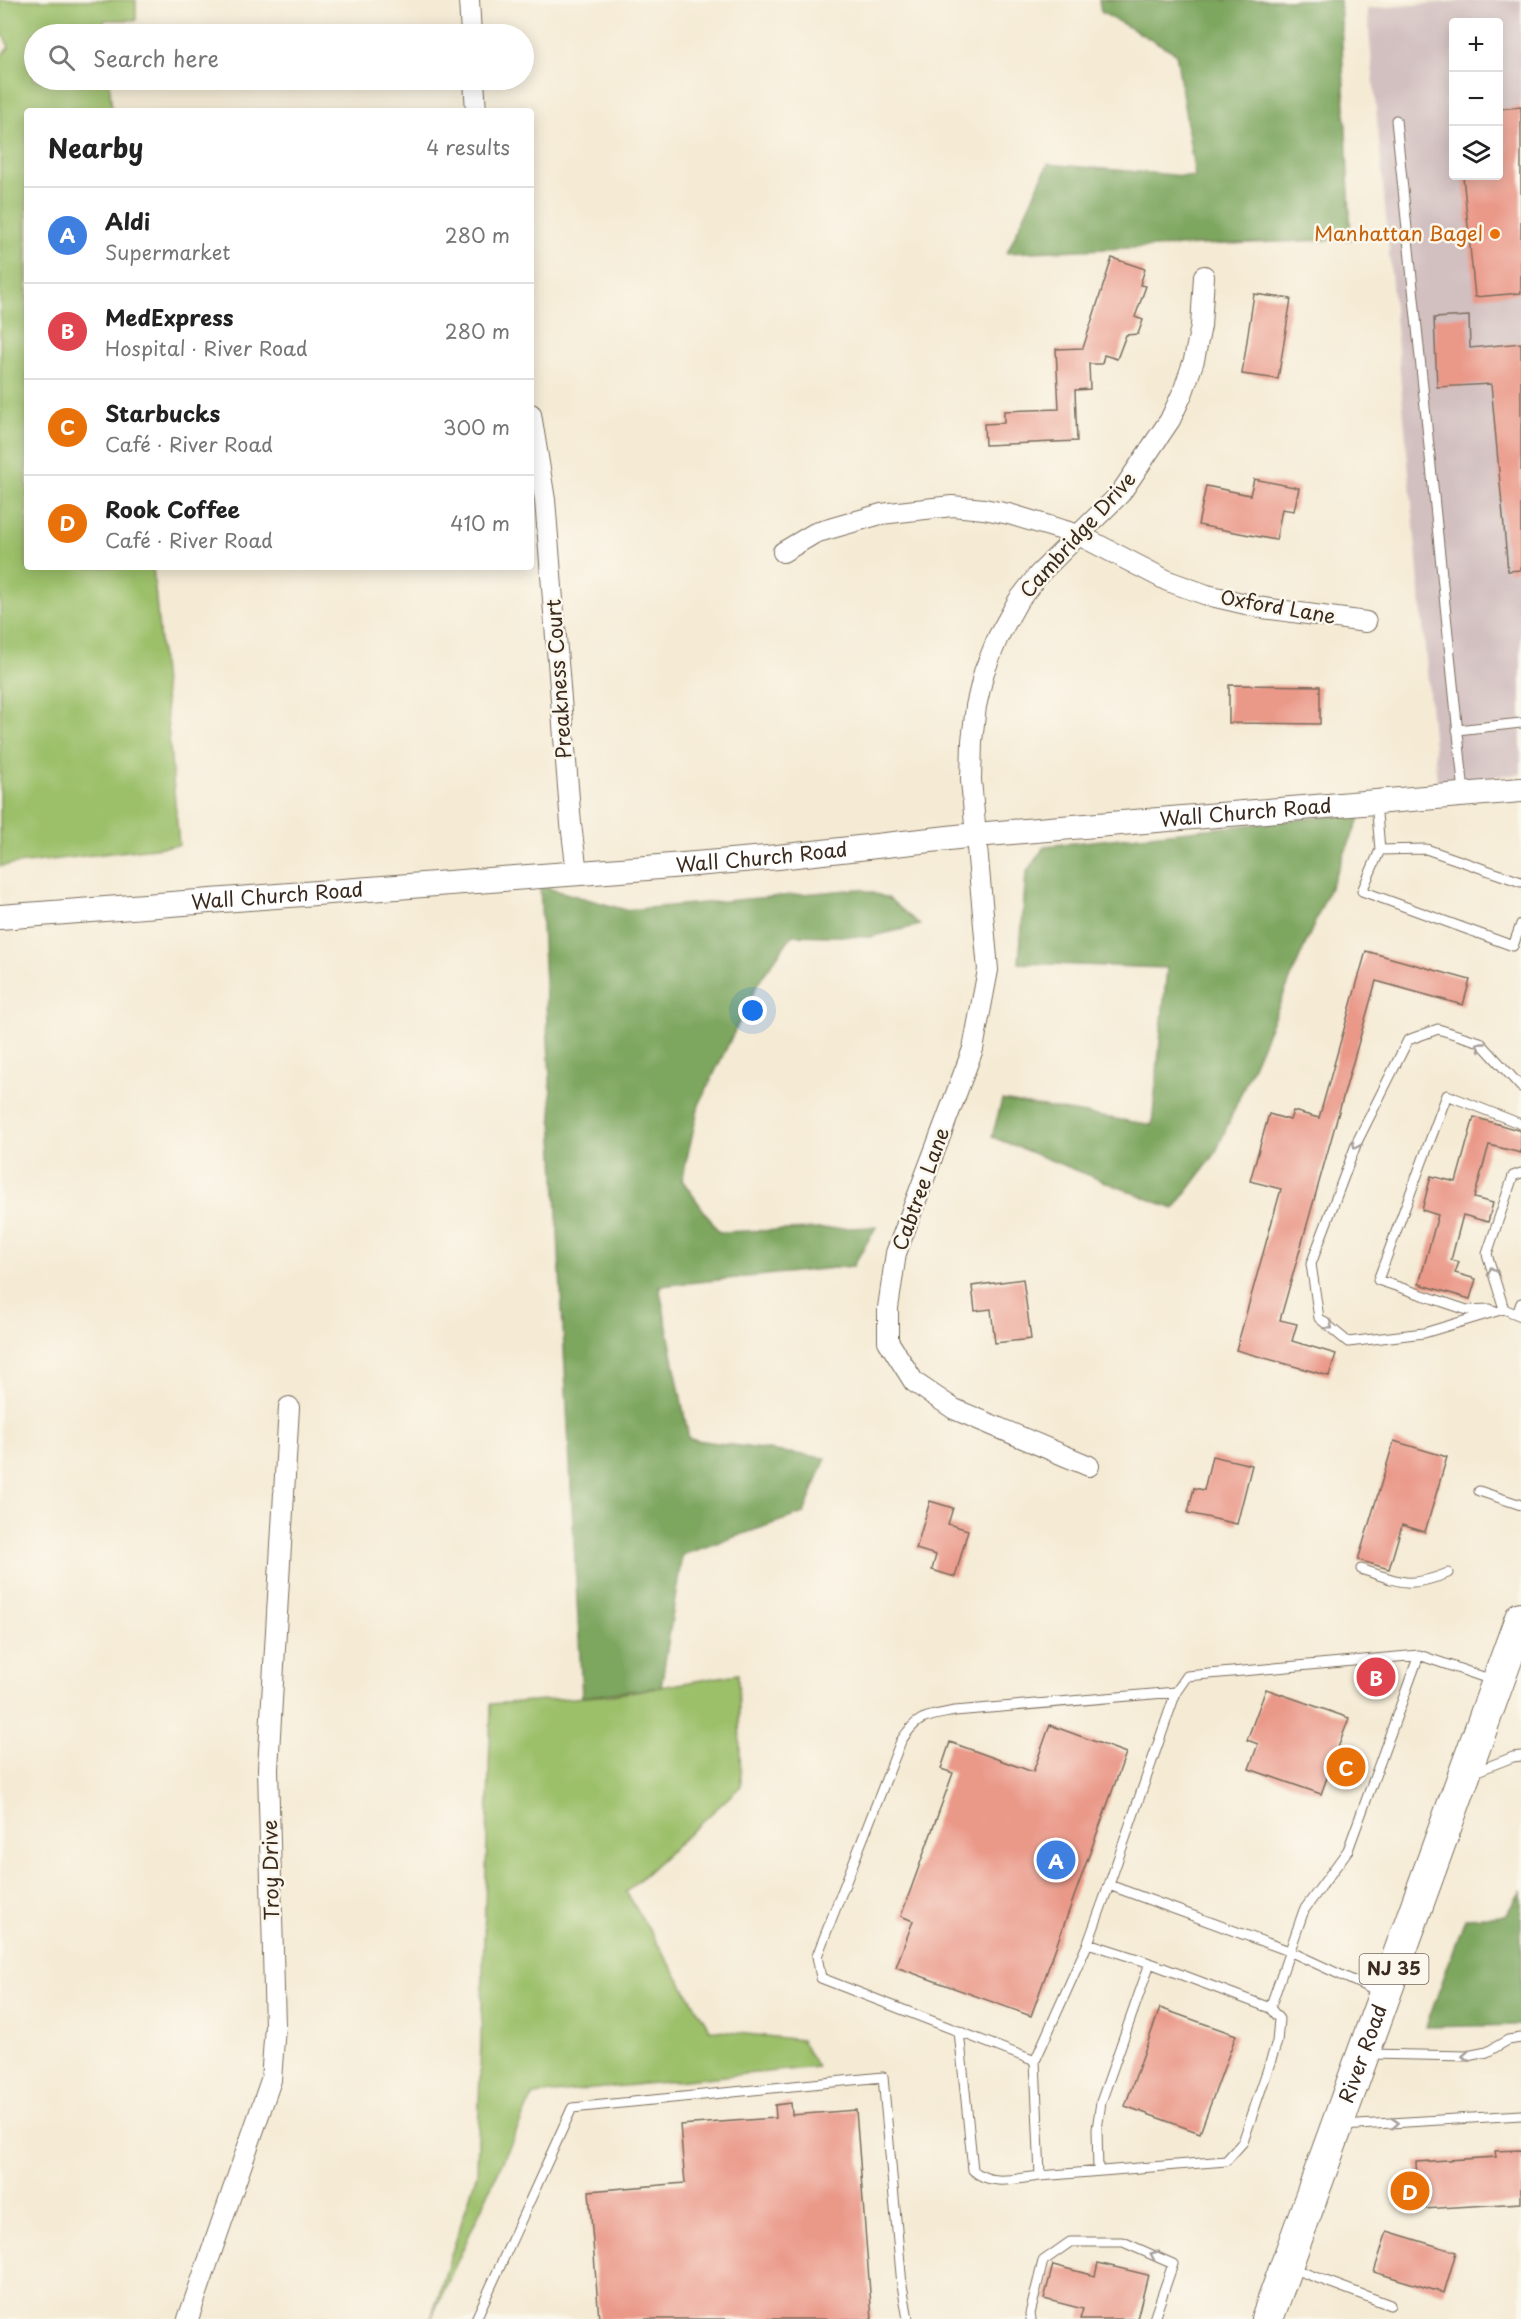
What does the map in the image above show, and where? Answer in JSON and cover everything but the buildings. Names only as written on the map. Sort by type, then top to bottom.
[{"type":"highway","name":"River Road","points":[[1267,2319],[1464,1776],[1507,1664],[1521,1618]]},
{"type":"street","points":[[469,0],[470,24]]},
{"type":"street","points":[[475,90],[476,108]]},
{"type":"street","name":"Cambridge Drive","points":[[975,835],[971,780],[976,706],[984,672],[998,637],[1018,601],[1039,574],[1120,494],[1170,420],[1183,393],[1194,360],[1201,326],[1204,276]]},
{"type":"street","name":"Preakness Court","points":[[534,432],[545,500],[570,824],[577,873]]},
{"type":"street","name":"Oxford Lane","points":[[783,552],[816,533],[844,523],[881,514],[952,506],[1009,514],[1079,535],[1168,581],[1207,595],[1263,608],[1366,622]]},
{"type":"street","name":"Wall Church Road","points":[[0,917],[778,857],[975,835],[1521,790]]},
{"type":"street","name":"Cabtree Lane","points":[[975,835],[988,970],[982,1005],[973,1049],[896,1253],[888,1308],[888,1341],[914,1382],[954,1409],[1089,1466]]},
{"type":"street","name":"Troy Drive","points":[[188,2319],[271,2080],[274,2026],[268,1769],[289,1407]]},
{"type":"lane","points":[[1396,120],[1464,795]]},
{"type":"lane","points":[[1457,730],[1521,723]]},
{"type":"lane","points":[[1376,802],[1380,850],[1362,891],[1514,946],[1521,924]]},
{"type":"lane","points":[[1380,850],[1426,849],[1521,882]]},
{"type":"lane","points":[[1504,1309],[1424,1333],[1348,1342],[1319,1318],[1311,1264],[1357,1142],[1408,1040],[1438,1029],[1480,1042],[1521,1087]]},
{"type":"lane","points":[[1521,1124],[1447,1095],[1378,1281],[1467,1310],[1504,1309],[1519,1315],[1521,1303]]},
{"type":"lane","points":[[1504,1309],[1487,1254],[1513,1176],[1521,1173]]},
{"type":"lane","points":[[1479,1491],[1521,1505]]},
{"type":"lane","points":[[1361,1569],[1405,1584],[1427,1582],[1448,1573]]},
{"type":"lane","points":[[1270,2008],[1304,1910],[1348,1850],[1419,1655]]},
{"type":"lane","points":[[1040,2176],[1035,2061],[1088,1942],[1176,1692],[1187,1676],[1419,1655],[1507,1664]]},
{"type":"lane","points":[[1035,2061],[821,1978],[817,1956],[901,1742],[913,1723],[930,1716],[955,1711],[1176,1692]]},
{"type":"lane","points":[[1464,1776],[1521,1756]]},
{"type":"lane","points":[[1109,1885],[1289,1951],[1384,1995]]},
{"type":"lane","points":[[959,2031],[973,2170],[979,2176],[993,2181],[1226,2161],[1243,2142],[1277,2042],[1279,2019],[1270,2008],[1088,1942]]},
{"type":"lane","points":[[1098,2171],[1097,2129],[1101,2102],[1150,1963]]},
{"type":"lane","points":[[1363,2054],[1467,2056],[1487,2052],[1508,2040],[1521,2038]]},
{"type":"lane","points":[[476,2319],[572,2108],[884,2077],[902,2285],[908,2319]]},
{"type":"lane","points":[[1337,2127],[1521,2115]]},
{"type":"lane","points":[[1031,2319],[1030,2314],[1043,2261],[1070,2242],[1123,2242],[1173,2264],[1154,2319]]},
{"type":"lane","points":[[1286,2266],[1390,2305]]},
{"type":"shaded area","points":[[1470,0],[1521,0],[1521,774],[1437,781],[1367,9]]},
{"type":"green space","points":[[0,0],[136,0],[136,20],[104,20],[104,24],[24,24],[24,90],[110,90],[112,108],[24,108],[24,570],[153,570],[179,845],[0,866],[0,57],[9,47],[0,28]]},
{"type":"green space","points":[[1099,0],[1340,0],[1351,239],[1007,253],[1048,164],[1195,177],[1176,53],[1101,12]]},
{"type":"green space","points":[[1362,813],[1215,1154],[1174,1209],[992,1137],[1002,1100],[1152,1125],[1167,968],[1019,963],[1026,873],[1045,846]]},
{"type":"green space","points":[[540,886],[626,910],[860,889],[888,898],[920,925],[870,937],[792,935],[758,983],[699,1105],[682,1180],[719,1232],[876,1227],[853,1266],[659,1286],[689,1439],[826,1458],[804,1513],[682,1555],[661,1687],[582,1697]]},
{"type":"green space","points":[[738,1674],[741,1786],[626,1892],[710,2030],[801,2040],[817,2067],[533,2095],[431,2319],[477,2173],[491,1704],[612,1695]]},
{"type":"green space","points":[[1521,1891],[1521,2025],[1426,2027],[1465,1918],[1505,1916]]},
{"type":"place","name":"Manhattan Bagel","points":[[1495,234]]},
{"type":"place","name":"MedExpress","points":[[1376,1677]]},
{"type":"place","name":"Starbucks","points":[[1346,1767]]},
{"type":"place","name":"Aldi","points":[[1056,1860]]},
{"type":"place","name":"Rook Coffee","points":[[1410,2191]]}]
